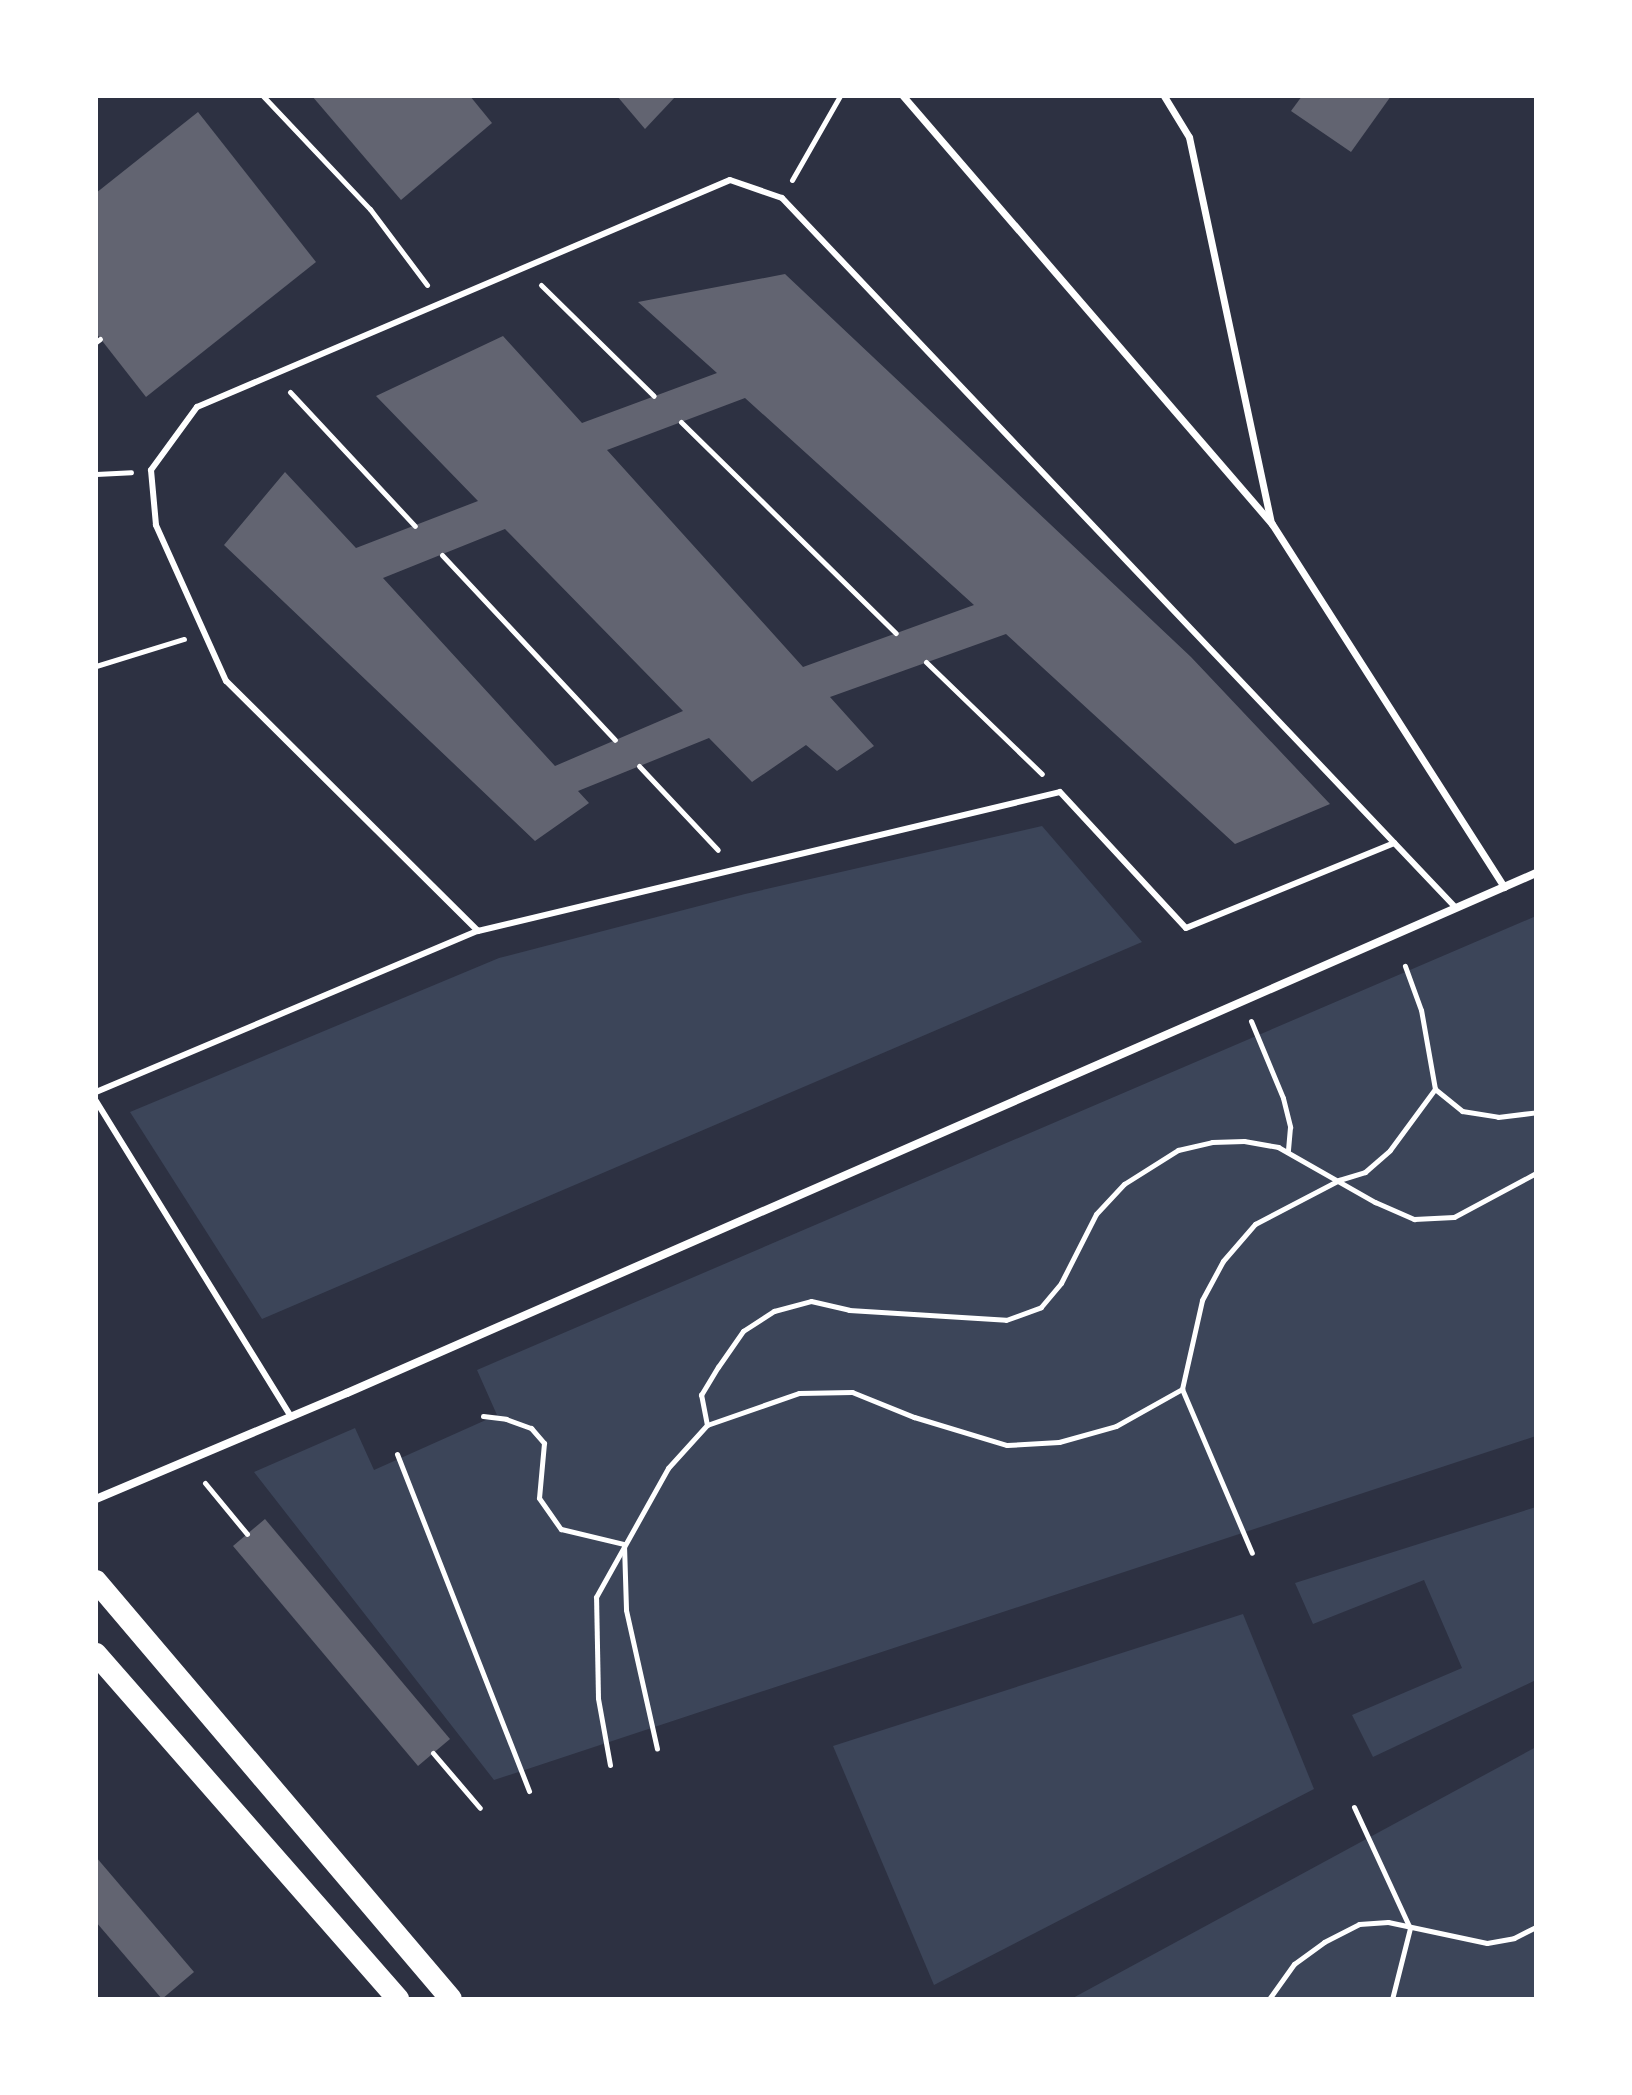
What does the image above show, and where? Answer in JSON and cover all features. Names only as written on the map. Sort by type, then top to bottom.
[{"type":"highway","points":[[96,1581],[451,1999]]},
{"type":"highway","points":[[96,1654],[398,1999]]},
{"type":"street","points":[[903,96],[1272,524],[1504,887]]},
{"type":"street","points":[[1164,96],[1189,137],[1272,524]]},
{"type":"street","points":[[96,1499],[291,1417],[1536,873]]},
{"type":"lane","points":[[478,931],[226,681],[156,525],[151,470],[197,407],[730,180],[782,198],[1456,908]]},
{"type":"lane","points":[[96,1092],[478,931],[1060,792],[1186,928],[1394,843]]},
{"type":"lane","points":[[96,1101],[291,1417]]},
{"type":"path","points":[[263,96],[370,209],[441,303]]},
{"type":"path","points":[[782,198],[840,96]]},
{"type":"path","points":[[523,268],[654,396]]},
{"type":"path","points":[[274,374],[415,526]]},
{"type":"path","points":[[681,422],[896,633]]},
{"type":"path","points":[[96,474],[151,470]]},
{"type":"path","points":[[442,555],[615,740]]},
{"type":"path","points":[[96,666],[111,665],[204,632]]},
{"type":"path","points":[[926,662],[1060,792]]},
{"type":"path","points":[[639,766],[735,868]]},
{"type":"path","points":[[1405,966],[1421,1010],[1435,1089],[1462,1111],[1498,1117],[1536,1112]]},
{"type":"path","points":[[1242,1001],[1283,1098],[1290,1127],[1288,1152]]},
{"type":"path","points":[[1252,1553],[1182,1389],[1202,1300],[1223,1261],[1255,1224],[1339,1180],[1365,1172],[1390,1150],[1435,1089]]},
{"type":"path","points":[[707,1425],[701,1395],[743,1331],[774,1311],[811,1301],[849,1310],[1006,1320],[1041,1307],[1061,1283],[1096,1214],[1124,1184],[1178,1150],[1212,1142],[1244,1141],[1288,1152],[1414,1219],[1454,1217],[1536,1173]]},
{"type":"path","points":[[610,1765],[598,1698],[596,1597],[668,1468],[707,1425],[799,1393],[852,1392],[914,1417],[1007,1445],[1059,1442],[1116,1426],[1182,1389]]},
{"type":"path","points":[[483,1416],[506,1419],[531,1428],[544,1443],[539,1498],[561,1529],[624,1544]]},
{"type":"path","points":[[397,1454],[529,1791]]},
{"type":"path","points":[[205,1483],[247,1534]]},
{"type":"path","points":[[624,1544],[626,1610],[657,1749]]},
{"type":"path","points":[[433,1753],[480,1808]]},
{"type":"path","points":[[1354,1807],[1410,1928],[1392,1999]]},
{"type":"path","points":[[1269,1999],[1294,1964],[1324,1942],[1359,1924],[1388,1922],[1487,1943],[1514,1938],[1536,1927]]},
{"type":"shaded area","points":[[1042,826],[1142,942],[262,1319],[130,1112],[499,958],[745,894]]},
{"type":"shaded area","points":[[1536,916],[1536,1436],[494,1780],[254,1472],[355,1428],[374,1470],[497,1415],[477,1370]]},
{"type":"shaded area","points":[[1536,1507],[1536,1680],[1373,1757],[1352,1715],[1462,1668],[1424,1580],[1313,1624],[1295,1583]]},
{"type":"shaded area","points":[[1243,1614],[1314,1789],[934,1985],[833,1746]]},
{"type":"shaded area","points":[[1536,1747],[1536,1999],[1071,1999]]},
{"type":"building","points":[[312,96],[470,96],[492,123],[401,200]]},
{"type":"building","points":[[617,96],[676,96],[645,129]]},
{"type":"building","points":[[1302,96],[1391,96],[1351,152],[1291,111]]},
{"type":"building","points":[[198,112],[316,262],[146,397],[96,333],[96,193]]},
{"type":"building","points":[[785,274],[1191,657],[1330,804],[1235,844],[1006,634],[830,697],[874,746],[837,771],[806,745],[752,782],[709,738],[578,791],[589,803],[535,841],[224,545],[285,472],[356,548],[478,501],[376,396],[503,336],[582,423],[717,373],[638,302]],"holes":[[[745,398],[974,605],[803,667],[607,450]],[[505,529],[683,711],[555,766],[383,578]]]},
{"type":"building","points":[[265,1519],[450,1739],[418,1766],[233,1546]]},
{"type":"building","points":[[96,1857],[194,1972],[162,1999],[96,1922]]}]
